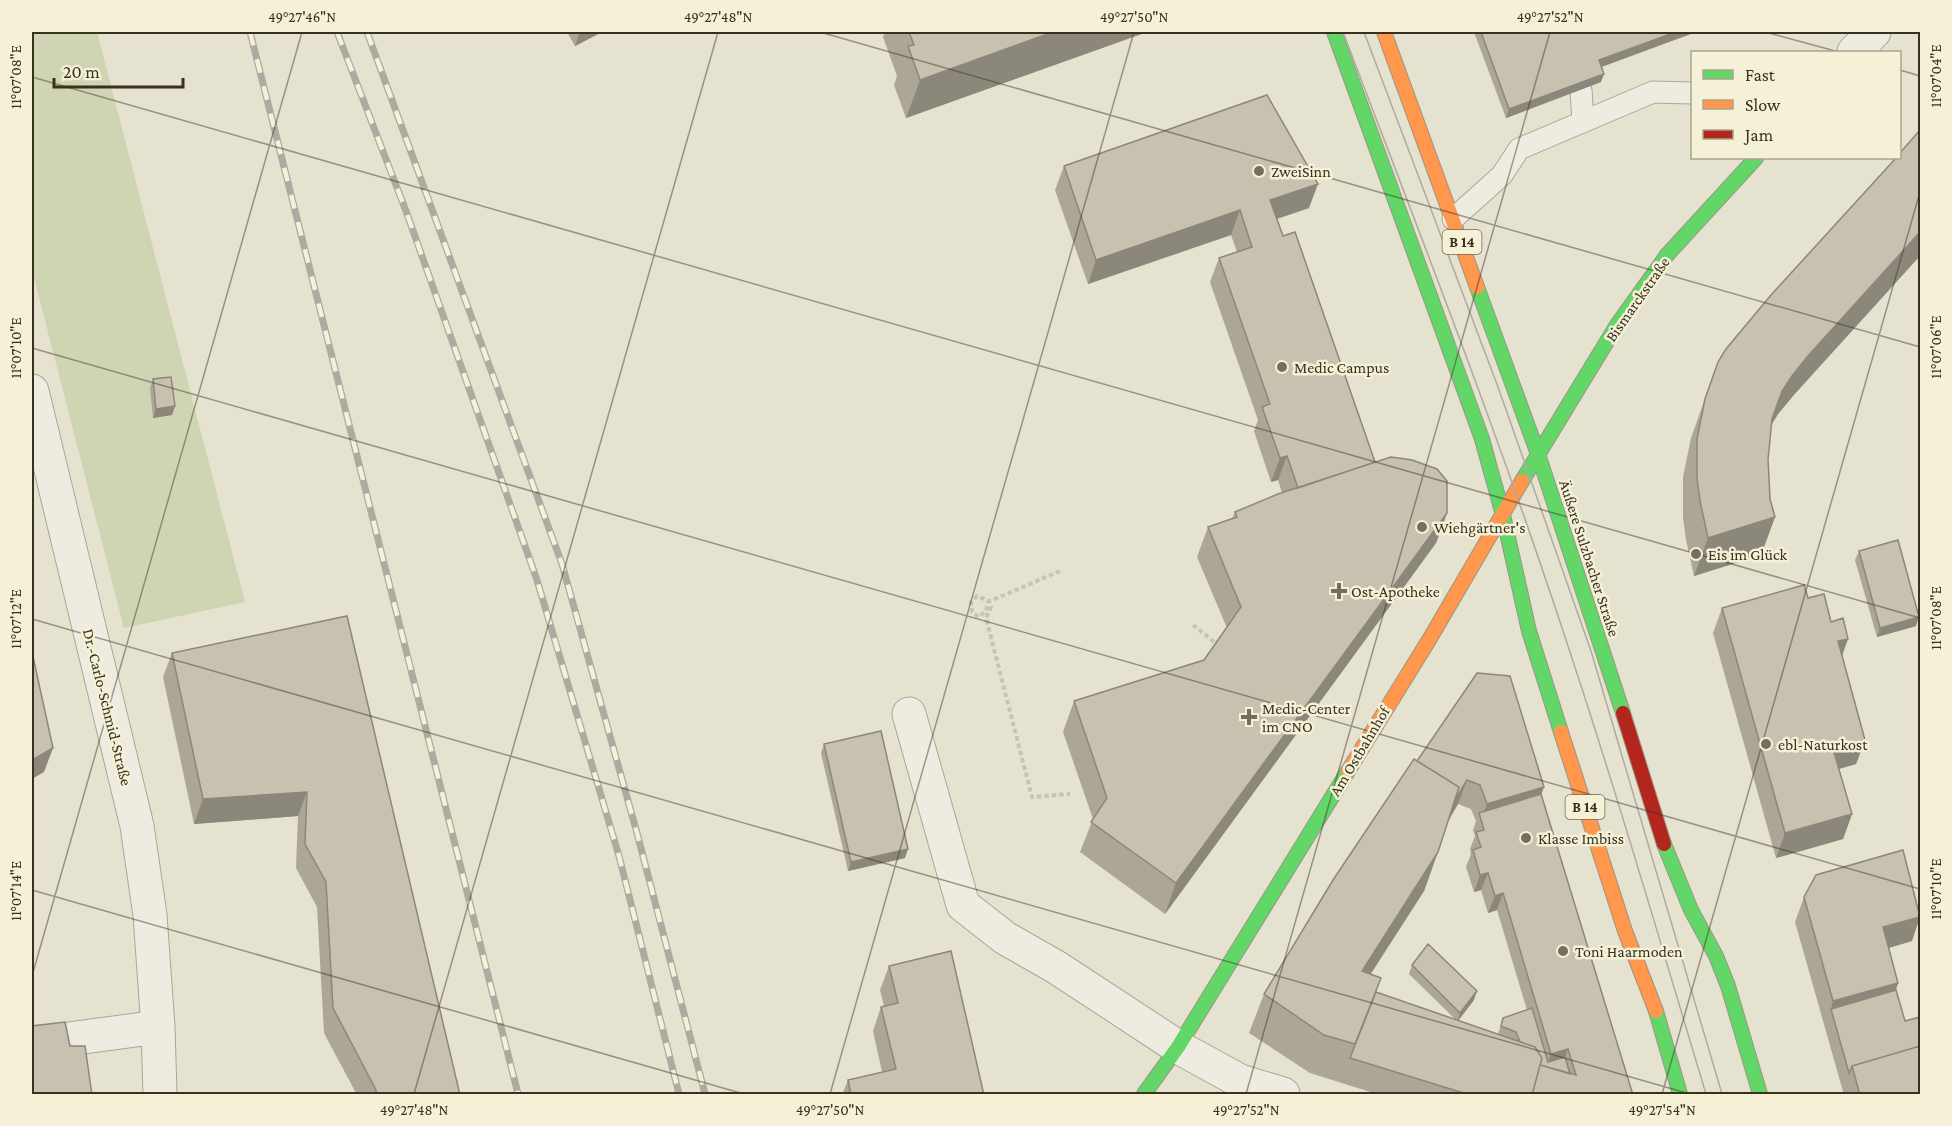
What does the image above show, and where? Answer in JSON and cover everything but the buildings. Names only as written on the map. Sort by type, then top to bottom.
[{"type":"main road","name":"B 14","points":[[1334,32],[1482,439],[1503,515],[1526,623],[1625,931],[1653,1003],[1680,1095]]},
{"type":"main road","name":"Äußere Sulzbacher Straße","points":[[1384,32],[1538,454],[1598,634],[1668,857],[1728,986],[1760,1095]]},
{"type":"main road","name":"Bismarckstraße","points":[[1538,454],[1617,325],[1667,255],[1755,159]]},
{"type":"main road","name":"Am Ostbahnhof","points":[[1144,1095],[1178,1047],[1429,640],[1538,454]]},
{"type":"street","points":[[1855,51],[1874,32]]},
{"type":"street","name":"Dr.-Carlo-Schmid-Straße","points":[[32,391],[137,826],[150,915],[160,1095]]},
{"type":"street","points":[[909,714],[963,905],[1005,938],[1056,967],[1178,1047],[1240,1080],[1283,1095]]},
{"type":"street","points":[[32,1044],[158,1027]]},
{"type":"lane","points":[[1581,90],[1582,122]]},
{"type":"lane","points":[[1453,219],[1502,175],[1519,149],[1653,92],[1691,93]]},
{"type":"path","points":[[1060,571],[998,597],[988,602],[986,611],[979,617],[972,612],[971,602],[976,596],[989,601],[991,607],[986,618],[1032,797],[1070,794]]},
{"type":"path","points":[[1193,625],[1223,649]]},
{"type":"green space","points":[[32,32],[97,32],[245,602],[124,628],[32,270]]},
{"type":"tram line","points":[[1343,32],[1455,327],[1536,550],[1599,742],[1706,1094]]},
{"type":"tram line","points":[[1364,32],[1498,387],[1591,651],[1722,1094]]},
{"type":"railway","points":[[250,32],[518,1094]]},
{"type":"railway","points":[[337,32],[406,211],[537,580],[619,856],[679,1094]]},
{"type":"railway","points":[[367,32],[562,564],[637,833],[705,1094]]},
{"type":"traffic: fast","points":[[1334,32],[1482,439],[1503,515],[1529,631],[1561,732]]},
{"type":"traffic: fast","points":[[1522,481],[1617,325],[1667,255],[1755,159]]},
{"type":"traffic: fast","points":[[1477,287],[1538,454],[1623,713]]},
{"type":"traffic: fast","points":[[1144,1094],[1178,1047],[1348,771]]},
{"type":"traffic: fast","points":[[1664,844],[1691,910],[1716,956],[1728,986],[1760,1094]]},
{"type":"traffic: fast","points":[[1656,1011],[1680,1094]]},
{"type":"traffic: slow","points":[[1384,32],[1477,287]]},
{"type":"traffic: slow","points":[[1348,771],[1429,640],[1522,481]]},
{"type":"traffic: slow","points":[[1561,732],[1625,931],[1656,1011]]},
{"type":"traffic: jam","points":[[1623,713],[1664,844]]},
{"type":"place","name":"ZweiSinn","points":[[1259,171]]},
{"type":"place","name":"Medic Campus","points":[[1282,367]]},
{"type":"place","name":"Wiehgärtner's","points":[[1422,527]]},
{"type":"place","name":"Eis im Glück","points":[[1696,554]]},
{"type":"place","name":"Ost-Apotheke","points":[[1339,591]]},
{"type":"place","name":"Medic-Center im CNO","points":[[1249,717]]},
{"type":"place","name":"ebl-Naturkost","points":[[1766,744]]},
{"type":"place","name":"Klasse Imbiss","points":[[1526,838]]},
{"type":"place","name":"Toni Haarmoden","points":[[1563,951]]}]
